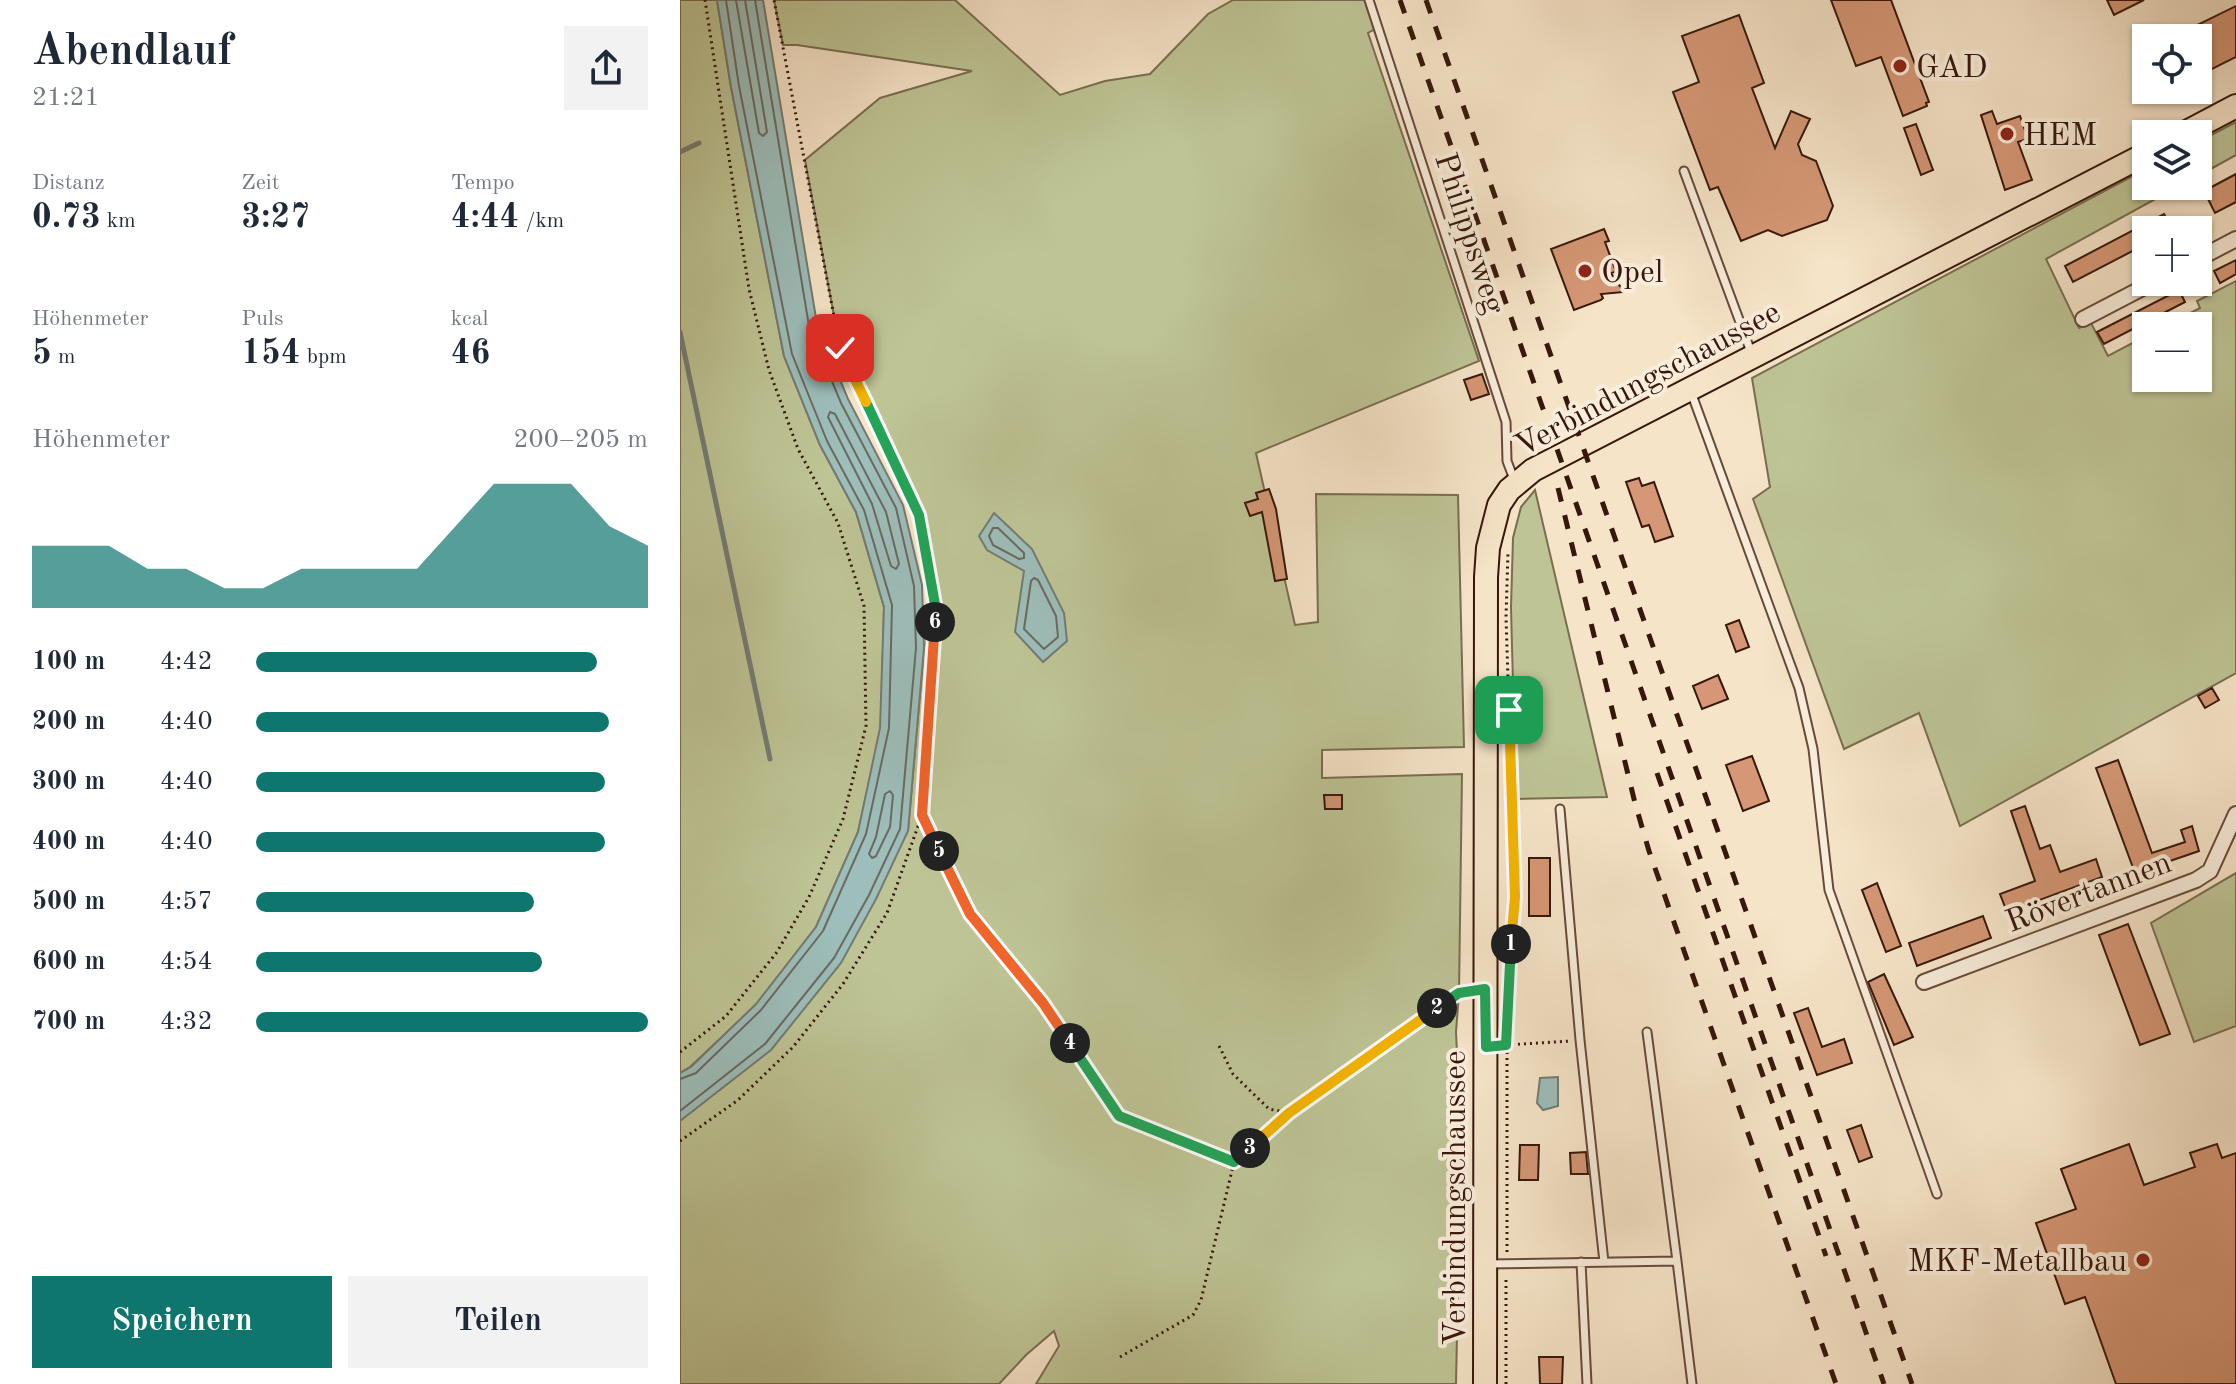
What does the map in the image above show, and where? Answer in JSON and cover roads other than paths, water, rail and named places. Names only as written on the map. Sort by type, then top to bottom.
[{"type":"main road","points":[[2210,120],[2236,106]]},
{"type":"main road","name":"Verbindungschaussee","points":[[1485,1384],[1496,1264],[1496,1046],[1485,989],[1486,577],[1492,524],[1499,505],[1516,484],[1549,461],[2132,161]]},
{"type":"street","points":[[2212,252],[2236,239]]},
{"type":"street","points":[[2083,319],[2132,293]]},
{"type":"street","name":"Rövertannen","points":[[1924,982],[2196,880],[2210,871],[2236,814]]},
{"type":"lane","name":"Philippsweg","points":[[1369,0],[1506,422],[1507,461],[1516,484]]},
{"type":"lane","points":[[1684,171],[1753,358]]},
{"type":"lane","points":[[1690,391],[1799,688],[1813,749],[1829,890],[1937,1194]]},
{"type":"lane","points":[[1560,809],[1580,1040],[1604,1262]]},
{"type":"lane","points":[[1647,1032],[1692,1384]]},
{"type":"lane","points":[[1496,1264],[1677,1261]]},
{"type":"lane","points":[[1581,1262],[1587,1384]]},
{"type":"water","points":[[717,0],[763,0],[817,324],[848,399],[903,505],[922,585],[924,648],[908,831],[876,899],[841,963],[771,1050],[680,1121],[680,1073],[691,1067],[756,1004],[816,927],[858,832],[880,728],[884,607],[856,512],[820,445],[784,356]]},
{"type":"water","points":[[994,513],[1032,549],[1064,613],[1067,641],[1043,662],[1015,632],[1024,571],[987,550],[979,536]]},
{"type":"water","points":[[1558,1077],[1558,1106],[1543,1110],[1537,1103],[1540,1078]]},
{"type":"waterway","points":[[680,152],[699,143]]},
{"type":"waterway","points":[[680,332],[770,759]]},
{"type":"railway","points":[[1400,0],[1884,1384]]},
{"type":"railway","points":[[1426,0],[1912,1384]]},
{"type":"railway","points":[[1558,488],[1649,851],[1836,1384]]},
{"type":"railway","points":[[1657,773],[1826,1256]]},
{"type":"place","name":"GAD","points":[[1900,66]]},
{"type":"place","name":"HEM","points":[[2007,134]]},
{"type":"place","name":"Opel","points":[[1585,271]]},
{"type":"place","name":"MKF-Metallbau","points":[[2143,1260]]}]
